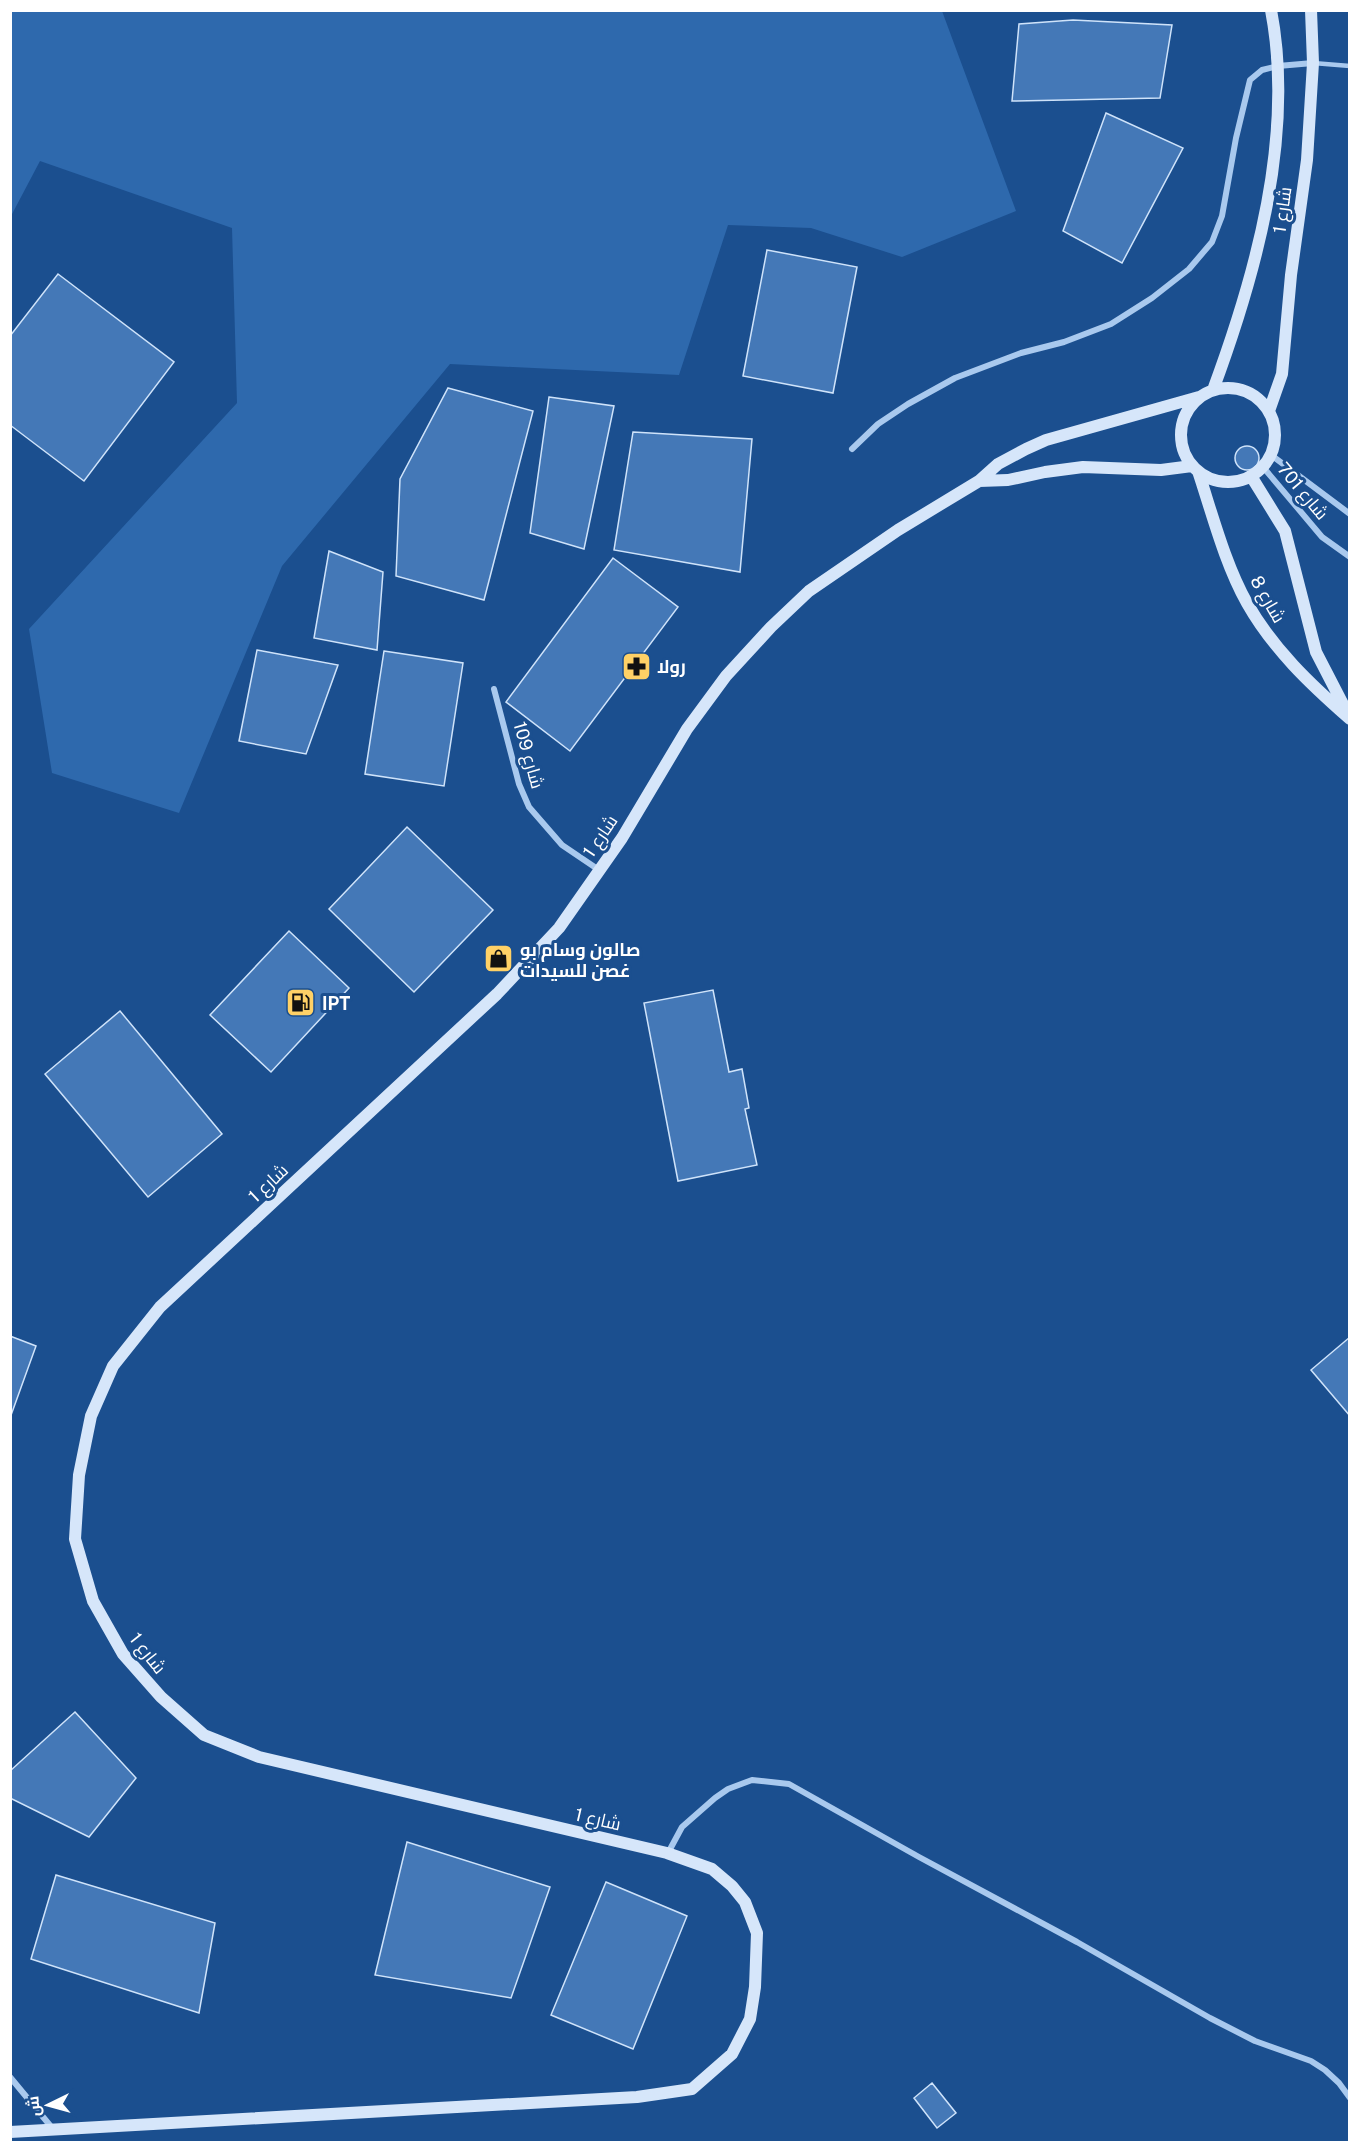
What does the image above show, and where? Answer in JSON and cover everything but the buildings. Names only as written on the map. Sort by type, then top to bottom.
[{"type":"main road","name":"شارع 1","points":[[1212,390],[1251,275],[1264,213],[1275,138],[1278,66],[1271,10]]},
{"type":"main road","name":"شارع 1","points":[[1269,411],[1282,374],[1291,275],[1307,160],[1313,63],[1311,10]]},
{"type":"main road","points":[[1228,387],[1244,390],[1258,398],[1269,411],[1275,425],[1275,441],[1271,455],[1263,467],[1251,476],[1238,481],[1223,482],[1210,478],[1195,468],[1184,452],[1181,438],[1183,422],[1189,408],[1199,397],[1212,390],[1228,387]]},
{"type":"main road","name":"شارع 1","points":[[10,2132],[637,2097],[692,2088],[732,2054],[750,2019],[755,1987],[756,1933],[745,1902],[732,1886],[711,1869],[667,1853],[259,1757],[204,1735],[161,1697],[123,1654],[93,1601],[75,1539],[79,1475],[91,1416],[113,1366],[160,1307],[497,994],[559,928],[622,838],[687,729],[726,676],[771,627],[809,591],[852,559],[979,481],[998,464],[1026,449],[1046,440],[1199,397]]},
{"type":"main road","name":"شارع 1","points":[[979,481],[1008,480],[1083,467],[1161,470],[1195,468]]},
{"type":"main road","name":"شارع 8","points":[[1195,468],[1246,602],[1292,666],[1350,717]]},
{"type":"main road","name":"شارع 8","points":[[1251,476],[1285,531],[1316,652],[1350,717]]},
{"type":"street","points":[[852,449],[885,419],[955,378],[1021,353],[1064,342],[1111,324],[1152,298],[1189,269],[1212,242],[1222,216],[1240,118],[1250,80],[1262,70],[1313,63]]},
{"type":"street","name":"شارع 701","points":[[1271,455],[1350,514]]},
{"type":"street","name":"شارع 701","points":[[1263,467],[1322,537],[1350,557]]},
{"type":"street","name":"شارع 109","points":[[495,689],[519,784],[529,807],[561,845],[598,870]]},
{"type":"street","points":[[667,1853],[682,1827],[728,1789],[752,1780],[789,1784],[919,1857],[1077,1941],[1210,2018],[1255,2041],[1311,2061],[1339,2083],[1350,2098]]},
{"type":"street","points":[[10,2077],[53,2130]]},
{"type":"lane","points":[[1313,63],[1350,66]]},
{"type":"shaded area","points":[[11,10],[942,11],[1016,211],[902,257],[811,228],[728,225],[679,375],[450,364],[282,566],[179,813],[52,773],[29,629],[237,403],[232,228],[40,161],[11,216]]},
{"type":"place","name":"رولا","points":[[636,666]]},
{"type":"place","name":"صالون وسام بو غصن للسيدات","points":[[499,959]]},
{"type":"place","name":"IPT","points":[[301,1003]]}]
